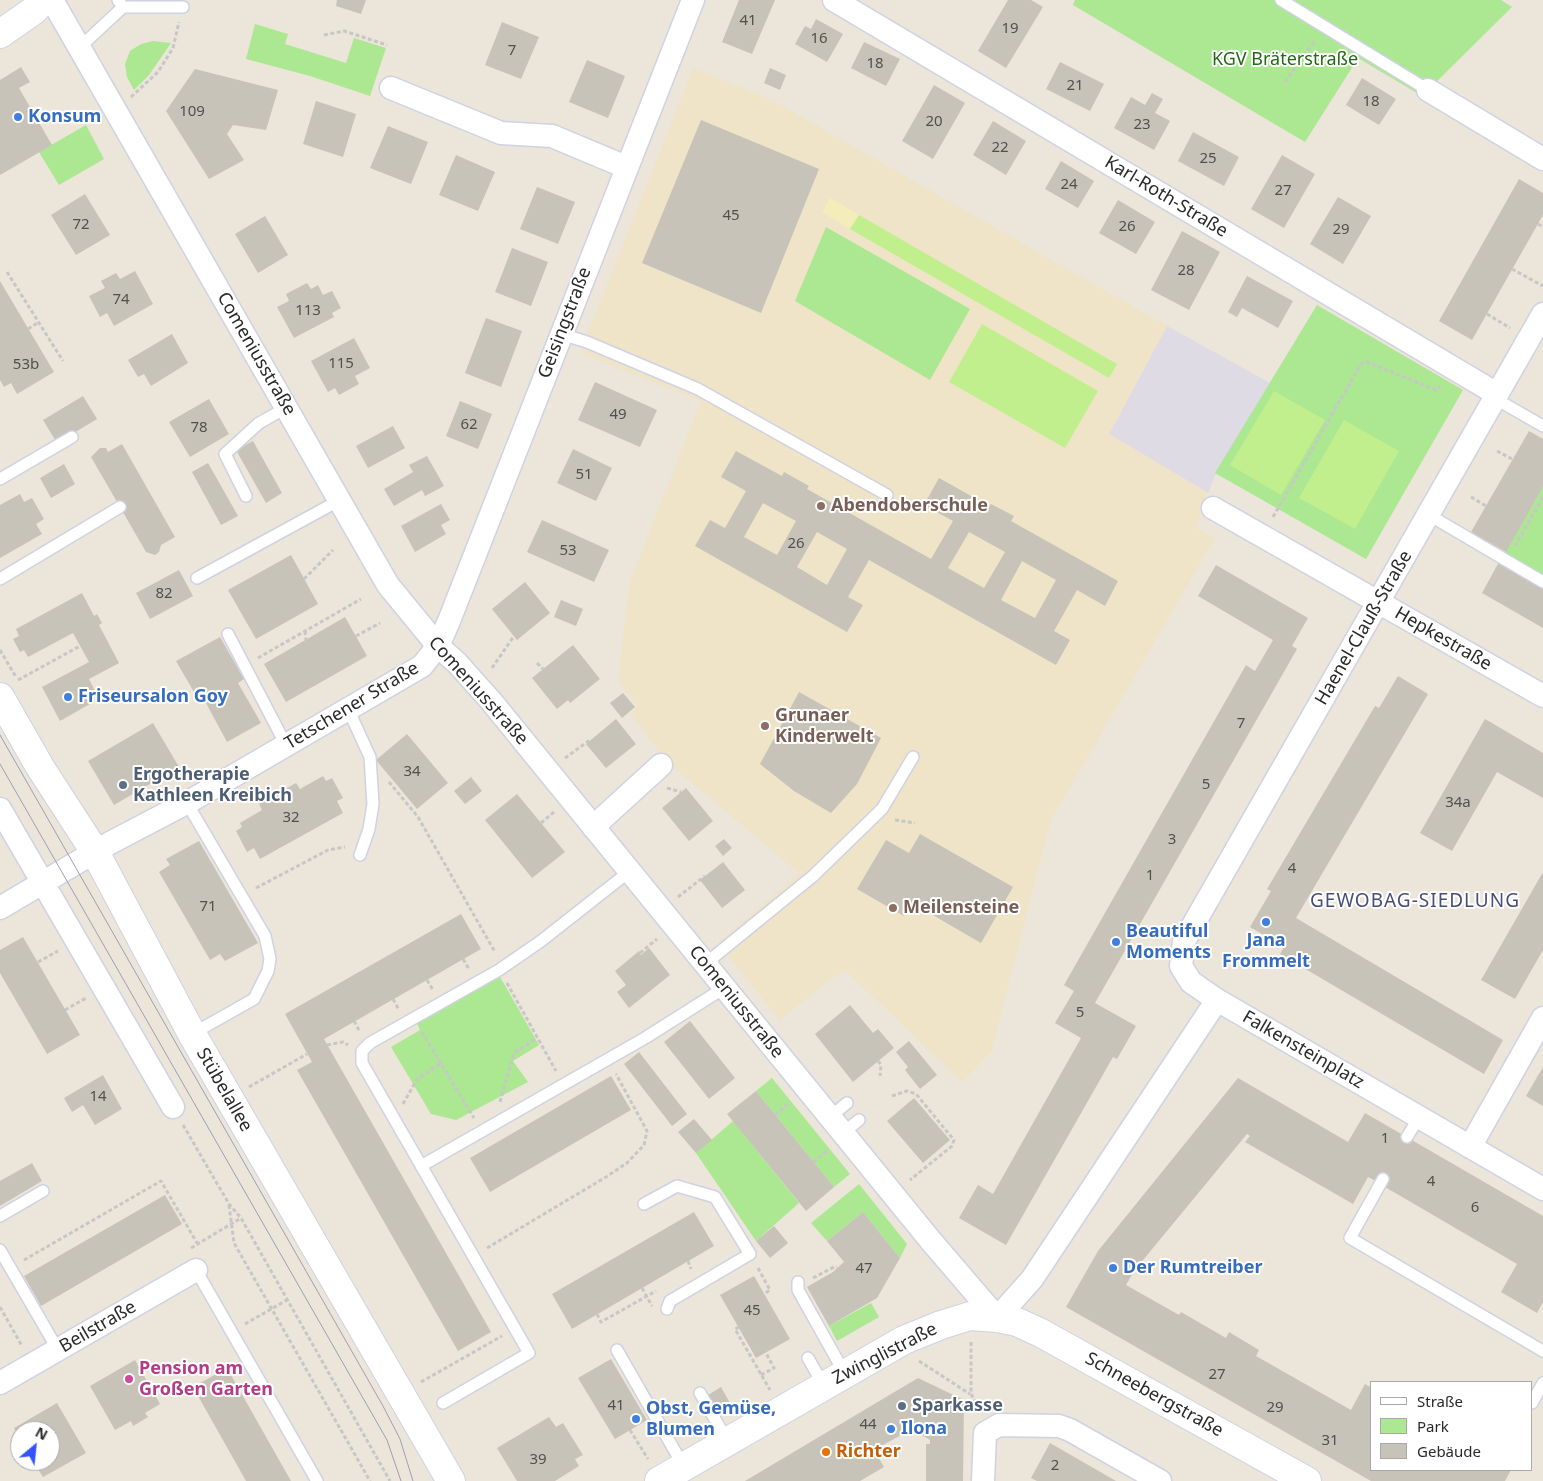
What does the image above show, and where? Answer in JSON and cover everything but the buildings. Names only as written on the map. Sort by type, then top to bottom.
[{"type":"street","points":[[0,34],[33,11],[44,0]]},
{"type":"street","name":"Comeniusstraße","points":[[52,0],[388,585],[438,646],[486,696],[724,988],[842,1125],[984,1317]]},
{"type":"street","name":"Geisingstraße","points":[[438,646],[693,0]]},
{"type":"street","name":"Karl-Roth-Straße","points":[[834,0],[1454,368],[1496,396]]},
{"type":"street","points":[[391,88],[501,133],[552,136],[626,167]]},
{"type":"street","points":[[1428,90],[1543,159]]},
{"type":"street","name":"Haenel-Clauß-Straße","points":[[1184,941],[1543,314]]},
{"type":"street","name":"Hepkestraße","points":[[1213,508],[1543,696]]},
{"type":"street","name":"Tetschener Straße","points":[[0,908],[95,852],[187,803],[422,666],[438,646]]},
{"type":"street","name":"Stübelallee","points":[[9,688],[40,767],[95,852],[192,1034],[451,1481]]},
{"type":"street","points":[[593,827],[661,765]]},
{"type":"street","points":[[0,809],[173,1107]]},
{"type":"street","name":"Falkensteinplatz","points":[[1184,941],[1181,966],[1191,982],[1217,1000],[1543,1189]]},
{"type":"street","points":[[984,1317],[1032,1279],[1217,1000]]},
{"type":"street","points":[[1470,1147],[1543,1018]]},
{"type":"street","name":"Beilstraße","points":[[0,1383],[196,1270]]},
{"type":"street","name":"Zwinglistraße","points":[[659,1481],[904,1340],[941,1325],[984,1317]]},
{"type":"street","name":"Schneebergstraße","points":[[984,1317],[1017,1322],[1041,1332],[1307,1481]]},
{"type":"street","points":[[983,1481],[986,1433],[999,1425],[1059,1426],[1070,1430],[1160,1481]]},
{"type":"lane","points":[[1281,0],[1428,90]]},
{"type":"lane","points":[[79,48],[121,4],[183,7]]},
{"type":"lane","points":[[561,334],[587,342],[698,389],[887,495]]},
{"type":"lane","points":[[1496,396],[1543,426]]},
{"type":"lane","points":[[246,496],[225,454],[260,423],[286,408]]},
{"type":"lane","points":[[0,479],[72,438]]},
{"type":"lane","points":[[197,578],[340,500]]},
{"type":"lane","points":[[0,579],[120,507]]},
{"type":"lane","points":[[1429,515],[1543,582]]},
{"type":"lane","points":[[228,634],[286,745]]},
{"type":"lane","points":[[348,709],[370,757],[373,804],[369,829],[360,852]]},
{"type":"lane","points":[[705,964],[813,876],[882,809],[913,758]]},
{"type":"lane","points":[[187,803],[265,936],[270,960],[268,971],[254,999],[192,1034]]},
{"type":"lane","points":[[443,1403],[529,1353],[362,1063],[362,1051],[370,1043],[499,970],[541,941],[630,871]]},
{"type":"lane","points":[[421,1166],[608,1060],[724,988]]},
{"type":"lane","points":[[1408,1138],[1419,1117]]},
{"type":"lane","points":[[1384,1179],[1350,1238],[1543,1351]]},
{"type":"lane","points":[[644,1204],[677,1186],[715,1196],[750,1254],[670,1301],[668,1309]]},
{"type":"lane","points":[[0,1216],[43,1191]]},
{"type":"lane","points":[[0,1250],[58,1350]]},
{"type":"lane","points":[[196,1270],[317,1481]]},
{"type":"lane","points":[[798,1286],[834,1380]]},
{"type":"lane","points":[[617,1350],[684,1467]]},
{"type":"lane","points":[[808,1358],[834,1380]]},
{"type":"lane","points":[[1533,1401],[1543,1383]]},
{"type":"lane","points":[[700,1392],[728,1442]]},
{"type":"path","points":[[113,107],[134,95],[158,72],[173,48],[183,7]]},
{"type":"path","points":[[1285,82],[1324,27]]},
{"type":"path","points":[[324,35],[344,32],[387,45]]},
{"type":"path","points":[[1538,224],[1543,227]]},
{"type":"path","points":[[1512,269],[1543,286]]},
{"type":"path","points":[[7,272],[63,361]]},
{"type":"path","points":[[28,328],[39,322]]},
{"type":"path","points":[[1262,536],[1361,364],[1367,362],[1436,390],[1454,368]]},
{"type":"path","points":[[1497,451],[1512,459]]},
{"type":"path","points":[[1471,497],[1486,506]]},
{"type":"path","points":[[1514,547],[1543,497]]},
{"type":"path","points":[[304,579],[333,550]]},
{"type":"path","points":[[257,658],[360,599]]},
{"type":"path","points":[[356,636],[380,623]]},
{"type":"path","points":[[305,631],[306,640]]},
{"type":"path","points":[[492,668],[514,636]]},
{"type":"path","points":[[9,688],[80,646]]},
{"type":"path","points":[[537,663],[543,669]]},
{"type":"path","points":[[564,759],[590,740]]},
{"type":"path","points":[[370,757],[418,817],[500,960],[499,970],[564,1085]]},
{"type":"path","points":[[541,823],[552,814]]},
{"type":"path","points":[[252,890],[328,850],[345,847],[360,852]]},
{"type":"path","points":[[678,898],[705,876]]},
{"type":"path","points":[[640,953],[658,938]]},
{"type":"path","points":[[414,1018],[482,1132]]},
{"type":"path","points":[[493,1125],[514,1053],[538,1038]]},
{"type":"path","points":[[327,1045],[343,1042],[353,1047]]},
{"type":"path","points":[[249,1087],[307,1054]]},
{"type":"path","points":[[473,1256],[606,1177],[627,1163],[644,1145],[647,1131],[608,1060]]},
{"type":"path","points":[[878,1062],[881,1065],[880,1076]]},
{"type":"path","points":[[390,1112],[405,1103],[417,1079],[440,1064]]},
{"type":"path","points":[[892,1096],[906,1091],[916,1094],[954,1140],[952,1146],[908,1182]]},
{"type":"path","points":[[775,1114],[791,1101]]},
{"type":"path","points":[[173,1107],[229,1204],[241,1218],[390,1481]]},
{"type":"path","points":[[813,1162],[842,1125]]},
{"type":"path","points":[[11,1268],[161,1182],[197,1243]]},
{"type":"path","points":[[229,1204],[234,1243],[370,1481]]},
{"type":"path","points":[[196,1270],[191,1247],[241,1218]]},
{"type":"path","points":[[750,1254],[770,1290],[764,1294]]},
{"type":"path","points":[[685,1273],[692,1269],[688,1261]]},
{"type":"path","points":[[798,1286],[837,1267]]},
{"type":"path","points":[[597,1314],[601,1322],[662,1287]]},
{"type":"path","points":[[232,1332],[287,1300]]},
{"type":"path","points":[[0,1307],[33,1364]]},
{"type":"path","points":[[971,1394],[984,1317]]},
{"type":"path","points":[[738,1327],[735,1329],[782,1410]]},
{"type":"path","points":[[904,1340],[920,1362],[971,1394],[992,1429]]},
{"type":"path","points":[[761,1375],[774,1368],[766,1353]]},
{"type":"path","points":[[630,1430],[635,1440]]},
{"type":"shaded area","points":[[693,68],[774,101],[1167,326],[1109,434],[1208,493],[1196,528],[1215,538],[1051,820],[991,1052],[962,1082],[846,971],[831,979],[780,1020],[718,943],[799,873],[667,762],[631,714],[638,707],[618,681],[630,581],[701,401],[580,353]]},
{"type":"shaded area","points":[[1167,326],[1270,383],[1216,473],[1208,493],[1109,434]]},
{"type":"green space","name":"KGV Bräterstraße","points":[[1075,0],[1501,0],[1512,7],[1422,96],[1358,58],[1305,142],[1073,5]]},
{"type":"green space","points":[[255,24],[288,34],[285,44],[346,63],[354,38],[386,48],[370,96],[310,76],[246,59]]},
{"type":"green space","points":[[153,41],[171,43],[149,75],[134,90],[127,77],[125,64],[130,51],[141,44]]},
{"type":"green space","points":[[86,125],[104,159],[59,185],[39,152]]},
{"type":"green space","points":[[859,215],[1117,364],[1109,378],[850,229]]},
{"type":"green space","points":[[826,227],[970,309],[930,380],[795,301]]},
{"type":"green space","points":[[1317,305],[1463,390],[1366,559],[1215,473]]},
{"type":"green space","points":[[982,324],[1098,391],[1065,448],[949,382]]},
{"type":"green space","points":[[1274,391],[1325,420],[1281,495],[1230,465]]},
{"type":"green space","points":[[1344,420],[1399,451],[1355,529],[1299,498]]},
{"type":"green space","points":[[1543,487],[1543,587],[1499,562]]},
{"type":"green space","points":[[499,975],[539,1045],[513,1061],[528,1082],[456,1120],[431,1114],[391,1047],[420,1030],[417,1023]]},
{"type":"green space","points":[[772,1078],[850,1174],[834,1187],[756,1091]]},
{"type":"green space","points":[[733,1121],[799,1203],[756,1241],[696,1153]]},
{"type":"green space","points":[[859,1184],[907,1244],[900,1258],[863,1212],[827,1241],[811,1223]]},
{"type":"green space","points":[[871,1303],[879,1317],[837,1341],[829,1326]]},
{"type":"sand","points":[[830,198],[859,215],[850,229],[822,212]]},
{"type":"tram line","points":[[0,735],[383,1406],[400,1439],[413,1481]]},
{"type":"tram line","points":[[0,764],[387,1440],[401,1481]]},
{"type":"place","name":"Konsum","points":[[18,117]]},
{"type":"place","name":"Abendoberschule","points":[[821,506]]},
{"type":"place","name":"Friseursalon Goy","points":[[68,697]]},
{"type":"place","name":"Grunaer Kinderwelt","points":[[765,726]]},
{"type":"place","name":"Ergotherapie Kathleen Kreibich","points":[[123,785]]},
{"type":"place","name":"Meilensteine","points":[[893,908]]},
{"type":"place","name":"Jana Frommelt","points":[[1266,922]]},
{"type":"place","name":"Beautiful Moments","points":[[1116,942]]},
{"type":"place","name":"Der Rumtreiber","points":[[1113,1268]]},
{"type":"place","name":"Pension am Großen Garten","points":[[129,1379]]},
{"type":"place","name":"Sparkasse","points":[[902,1406]]},
{"type":"place","name":"Obst, Gemüse, Blumen","points":[[636,1419]]},
{"type":"place","name":"Ilona","points":[[891,1429]]},
{"type":"place","name":"Richter","points":[[826,1452]]},
{"type":"district","name":"GEWOBAG-SIEDLUNG","points":[[1415,902]]}]
